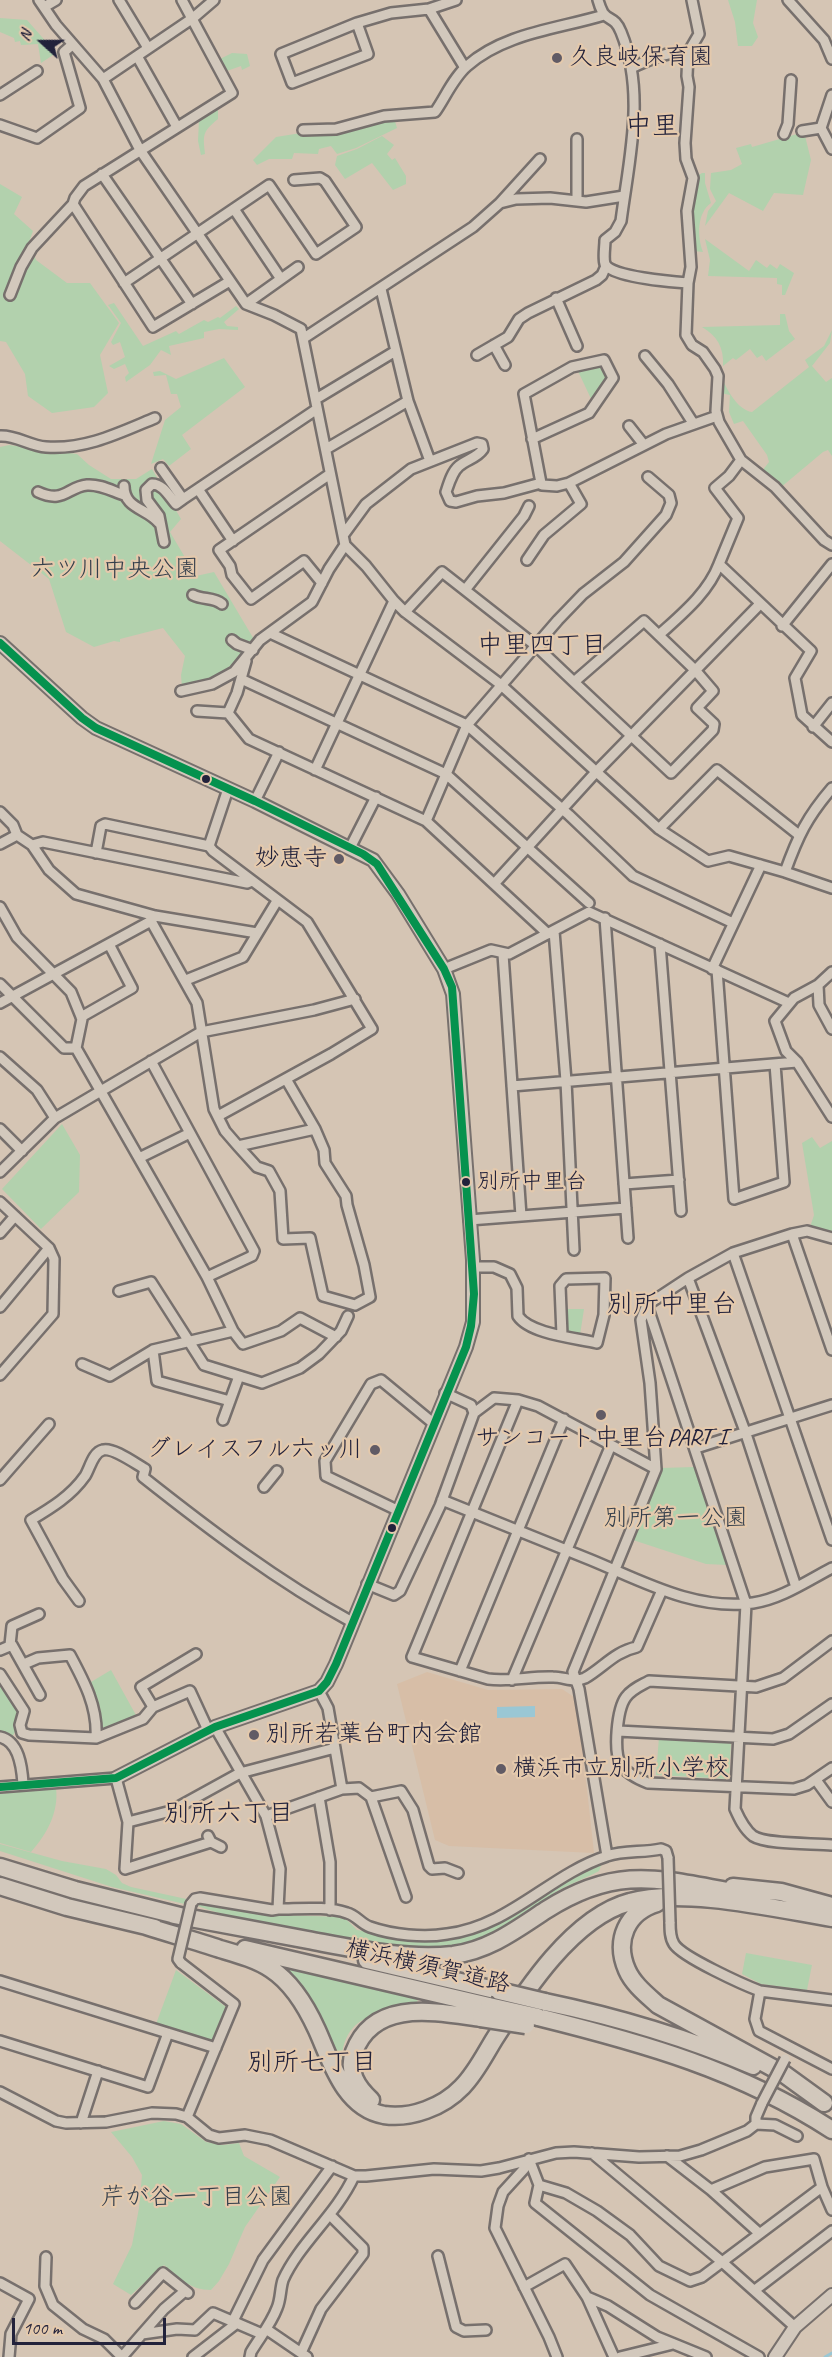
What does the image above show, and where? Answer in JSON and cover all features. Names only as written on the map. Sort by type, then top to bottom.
[{"type":"highway","name":"横浜横須賀道路","points":[[0,1867],[75,1890],[174,1915],[499,1991],[538,2015],[633,2041],[717,2069],[784,2101],[832,2130]]},
{"type":"highway","points":[[174,1915],[370,1952],[420,1956],[454,1955],[499,1941],[570,1897],[611,1881],[634,1878],[692,1891]]},
{"type":"highway","name":"横浜横須賀道路","points":[[0,1886],[67,1907],[485,2012],[636,2023],[686,2039],[757,2068],[828,2106]]},
{"type":"highway","points":[[485,2012],[405,2012],[385,2017],[371,2026],[355,2049],[352,2073],[359,2088],[374,2103],[406,2109],[440,2095],[462,2076],[538,1962],[578,1919],[602,1903],[635,1890],[655,1886],[692,1891],[832,1918]]},
{"type":"highway","points":[[712,1894],[740,1887],[781,1892],[832,1907]]},
{"type":"highway","points":[[146,1926],[248,1958],[270,1968],[296,1994],[316,2028],[333,2069],[348,2091],[364,2107],[381,2114],[403,2117],[436,2106],[462,2087],[544,1968],[585,1925],[604,1912],[629,1902],[692,1891]]},
{"type":"highway","points":[[692,1891],[643,1908],[630,1920],[624,1934],[622,1952],[628,1971],[641,1989],[658,2005],[784,2074],[828,2106]]},
{"type":"highway","points":[[712,1894],[779,1918],[823,1925],[832,1923]]},
{"type":"street","points":[[56,0],[42,4],[72,45],[103,79],[140,150],[246,304],[301,329],[344,534],[345,545],[312,602],[260,640],[247,658],[223,680],[181,691]]},
{"type":"street","points":[[119,0],[148,48]]},
{"type":"street","points":[[10,295],[21,267],[32,248],[73,204],[84,186],[232,93],[182,0]]},
{"type":"street","points":[[103,79],[193,18],[214,0]]},
{"type":"street","points":[[357,23],[368,54],[292,83],[281,54],[357,23],[391,13],[429,9],[456,0]]},
{"type":"street","points":[[477,355],[508,337],[519,319],[602,276],[606,266],[604,263],[605,240],[615,232],[621,221],[634,140],[633,67],[616,21],[604,15],[598,0]]},
{"type":"street","points":[[692,0],[699,34],[688,53],[689,87],[685,143],[686,159],[693,178],[687,211],[691,267],[688,283],[686,335],[692,345],[703,352],[718,375],[717,416],[741,460],[775,487],[824,540],[832,545]]},
{"type":"street","points":[[788,0],[824,40],[832,59]]},
{"type":"street","points":[[429,9],[465,68]]},
{"type":"street","points":[[303,130],[336,129],[384,116],[435,112],[465,68],[490,49],[529,34],[604,15]]},
{"type":"street","points":[[0,125],[37,138],[80,108],[63,53],[72,45]]},
{"type":"street","points":[[633,67],[656,58],[681,52],[688,53]]},
{"type":"street","points":[[137,56],[177,128]]},
{"type":"street","points":[[0,95],[37,71]]},
{"type":"street","points":[[784,134],[788,124],[790,80]]},
{"type":"street","points":[[832,95],[826,131],[832,149]]},
{"type":"street","points":[[802,131],[826,131]]},
{"type":"street","points":[[577,139],[577,201]]},
{"type":"street","points":[[304,338],[474,227],[500,203],[540,159]]},
{"type":"street","points":[[102,174],[192,304]]},
{"type":"street","points":[[124,283],[269,185],[316,254],[356,227],[325,181],[320,178],[294,180]]},
{"type":"street","points":[[500,203],[516,199],[550,198],[586,202],[624,196]]},
{"type":"street","points":[[73,204],[153,327],[230,281]]},
{"type":"street","points":[[234,209],[281,279]]},
{"type":"street","points":[[606,266],[632,276],[651,280],[688,283]]},
{"type":"street","points":[[246,304],[298,267]]},
{"type":"street","points":[[381,289],[394,352],[408,401],[430,461]]},
{"type":"street","points":[[556,298],[577,346]]},
{"type":"street","points":[[494,345],[506,365]]},
{"type":"street","points":[[164,542],[157,511],[145,496],[148,486],[152,484],[161,487],[176,504],[316,404],[394,352]]},
{"type":"street","points":[[645,356],[668,384],[693,423]]},
{"type":"street","points":[[532,439],[589,413],[613,378],[604,360],[572,367],[524,394],[532,439],[540,483]]},
{"type":"street","points":[[326,449],[408,401]]},
{"type":"street","points":[[344,534],[366,504],[411,469],[477,443],[482,444],[483,449],[454,472],[446,492],[450,501],[504,494],[540,483],[548,486],[569,483],[644,445],[693,423],[717,416]]},
{"type":"street","points":[[0,436],[42,447],[67,448],[95,442],[155,418]]},
{"type":"street","points":[[629,426],[644,445]]},
{"type":"street","points":[[659,635],[690,607],[715,576],[738,518],[715,488],[729,476],[741,460]]},
{"type":"street","points":[[161,468],[183,499]]},
{"type":"street","points":[[322,583],[304,561],[251,599],[232,574],[231,566],[219,550],[330,474]]},
{"type":"street","points":[[426,821],[467,725],[500,684],[583,594],[624,562],[666,515],[671,503],[669,495],[648,477]]},
{"type":"street","points":[[527,560],[544,535],[581,504],[569,483]]},
{"type":"street","points":[[38,492],[57,496],[66,495],[87,485],[124,491],[130,504],[154,516],[161,525]]},
{"type":"street","points":[[198,489],[233,541]]},
{"type":"street","points":[[465,590],[524,516],[529,506]]},
{"type":"street","points":[[345,545],[405,612],[500,684],[659,829],[708,861],[729,856],[832,888]]},
{"type":"street","points":[[719,564],[811,651],[795,678],[801,716],[832,742]]},
{"type":"street","points":[[782,626],[832,564]]},
{"type":"street","points":[[405,612],[442,572],[535,645],[574,682],[632,735],[671,772],[713,730],[714,724],[697,708],[713,691],[695,670],[644,621],[574,682]]},
{"type":"street","points":[[193,595],[201,599],[218,600],[222,604]]},
{"type":"street","points":[[315,770],[394,601]]},
{"type":"street","points":[[494,884],[596,772],[760,604]]},
{"type":"street","points":[[270,633],[467,725],[633,876],[733,923]]},
{"type":"street","points":[[232,640],[253,650]]},
{"type":"street","points":[[0,644],[96,728],[255,801],[350,848],[377,864],[444,969],[453,994],[473,1267],[473,1322],[465,1347],[336,1664],[327,1682],[319,1691],[211,1728],[116,1778],[0,1787]]},
{"type":"street","points":[[228,713],[247,658]]},
{"type":"street","points":[[241,679],[446,774],[597,911],[660,944],[789,1003]]},
{"type":"street","points":[[813,727],[832,703]]},
{"type":"street","points":[[197,711],[228,713],[249,739],[426,821],[494,884],[551,932],[566,1081],[574,1250]]},
{"type":"street","points":[[255,801],[279,752]]},
{"type":"street","points":[[659,829],[717,770],[798,835]]},
{"type":"street","points":[[785,872],[798,835],[811,813],[832,788]]},
{"type":"street","points":[[209,846],[228,789]]},
{"type":"street","points":[[350,848],[376,797]]},
{"type":"street","points":[[0,812],[13,825],[17,835],[32,845],[49,870],[76,894],[153,918],[257,933]]},
{"type":"street","points":[[96,853],[101,825],[105,824],[209,846],[307,922],[372,1029],[218,1116]]},
{"type":"street","points":[[0,844],[17,835]]},
{"type":"street","points":[[32,845],[43,842],[247,883],[252,881]]},
{"type":"street","points":[[761,865],[733,923],[715,970],[734,1199],[784,1182],[775,1064]]},
{"type":"street","points":[[186,980],[243,957],[277,901]]},
{"type":"street","points":[[0,907],[17,937],[71,992],[81,1017],[76,1048],[207,1277],[233,1330],[243,1344],[281,1331],[300,1318],[336,1337]]},
{"type":"street","points":[[444,969],[491,950],[509,954],[589,912],[597,911]]},
{"type":"street","points":[[597,911],[618,1077],[628,1238]]},
{"type":"street","points":[[0,1003],[153,918]]},
{"type":"street","points":[[153,918],[197,1003],[214,1109],[225,1131],[257,1167],[269,1171],[280,1191],[283,1239],[310,1238],[323,1296],[355,1305],[370,1298],[346,1196],[325,1163],[324,1150],[315,1129],[286,1079]]},
{"type":"street","points":[[81,1017],[132,988],[109,944]]},
{"type":"street","points":[[660,944],[672,1072],[681,1211]]},
{"type":"street","points":[[503,954],[521,1216]]},
{"type":"street","points":[[832,972],[818,985],[800,994],[789,1003],[776,1021],[786,1051],[797,1062],[832,1117]]},
{"type":"street","points":[[0,984],[64,1048],[76,1048]]},
{"type":"street","points":[[818,985],[819,1005],[832,1029]]},
{"type":"street","points":[[0,1172],[55,1118],[201,1032],[315,1010],[355,999]]},
{"type":"street","points":[[0,1057],[37,1090],[55,1118]]},
{"type":"street","points":[[151,1061],[254,1251],[252,1256],[207,1277]]},
{"type":"street","points":[[512,1086],[797,1062]]},
{"type":"street","points":[[0,1129],[22,1151]]},
{"type":"street","points":[[238,1146],[315,1129]]},
{"type":"street","points":[[139,1158],[190,1133]]},
{"type":"street","points":[[624,1184],[679,1180]]},
{"type":"street","points":[[0,1202],[50,1248],[54,1259],[53,1314],[0,1375]]},
{"type":"street","points":[[469,1220],[626,1208]]},
{"type":"street","points":[[0,1233],[15,1216]]},
{"type":"street","points":[[607,1856],[579,1689],[574,1681],[573,1672],[656,1469],[650,1383],[641,1320],[646,1305],[733,1253],[807,1231],[832,1238]]},
{"type":"street","points":[[792,1234],[832,1350]]},
{"type":"street","points":[[0,1307],[50,1248]]},
{"type":"street","points":[[733,1253],[832,1540]]},
{"type":"street","points":[[473,1267],[494,1267],[510,1274],[517,1288],[518,1316],[522,1323],[529,1327],[562,1335],[597,1343],[604,1315],[605,1278],[566,1279],[560,1286],[562,1335]]},
{"type":"street","points":[[688,1278],[746,1434],[796,1587]]},
{"type":"street","points":[[119,1291],[151,1282],[204,1365],[262,1383],[300,1368],[336,1337],[348,1316]]},
{"type":"street","points":[[646,1305],[696,1448],[746,1604],[735,1809],[742,1824],[753,1836],[766,1840],[832,1845]]},
{"type":"street","points":[[82,1364],[110,1376],[153,1350],[233,1330]]},
{"type":"street","points":[[153,1350],[157,1381],[230,1401]]},
{"type":"street","points":[[223,1420],[239,1376]]},
{"type":"street","points":[[397,1510],[326,1476],[325,1461],[371,1384],[381,1380],[433,1423]]},
{"type":"street","points":[[446,1393],[471,1405],[474,1413]]},
{"type":"street","points":[[367,1584],[394,1595],[400,1591],[442,1500],[474,1413],[494,1398],[518,1400],[538,1406],[656,1469]]},
{"type":"street","points":[[518,1400],[411,1657],[488,1679],[552,1677],[574,1681],[584,1679],[624,1650],[637,1647],[662,1590]]},
{"type":"street","points":[[696,1448],[832,1405]]},
{"type":"street","points":[[460,1671],[564,1419]]},
{"type":"street","points":[[0,1479],[49,1424]]},
{"type":"street","points":[[512,1680],[611,1445]]},
{"type":"street","points":[[78,1601],[63,1580],[31,1520],[64,1499],[73,1490],[85,1475],[96,1454],[102,1450],[111,1450],[145,1469],[143,1477],[230,1545],[277,1577],[352,1622]]},
{"type":"street","points":[[264,1487],[277,1471]]},
{"type":"street","points":[[442,1500],[662,1590],[707,1602],[746,1604],[774,1598],[832,1568]]},
{"type":"street","points":[[10,1646],[12,1626],[39,1614]]},
{"type":"street","points":[[832,1641],[783,1678],[756,1687],[649,1681],[635,1688],[625,1698],[619,1711],[618,1731],[618,1756],[622,1765],[638,1779],[648,1783],[794,1789],[816,1780],[832,1768]]},
{"type":"street","points":[[10,1646],[12,1645],[24,1664],[40,1695]]},
{"type":"street","points":[[0,1650],[10,1646]]},
{"type":"street","points":[[24,1664],[38,1658],[70,1654],[88,1690],[97,1724],[96,1738]]},
{"type":"street","points":[[153,1707],[141,1687],[196,1654]]},
{"type":"street","points":[[0,1674],[24,1711],[20,1725],[22,1733]]},
{"type":"street","points":[[22,1733],[96,1738],[143,1719],[153,1707],[190,1691],[266,1816],[280,1869],[275,1909]]},
{"type":"street","points":[[319,1691],[328,1708],[342,1789]]},
{"type":"street","points":[[618,1731],[782,1737],[832,1704]]},
{"type":"street","points":[[12,1743],[22,1733]]},
{"type":"street","points":[[0,1737],[12,1743],[16,1749],[23,1784]]},
{"type":"street","points":[[128,1822],[171,1811],[240,1773],[335,1748]]},
{"type":"street","points":[[116,1778],[128,1822],[125,1869],[209,1839],[221,1847]]},
{"type":"street","points":[[816,1780],[832,1802]]},
{"type":"street","points":[[266,1816],[342,1789],[359,1788],[371,1797],[406,1898]]},
{"type":"street","points":[[371,1797],[401,1791],[413,1810],[429,1866],[432,1869],[445,1868],[458,1873]]},
{"type":"street","points":[[319,1797],[330,1862],[330,1911]]},
{"type":"street","points":[[187,2117],[234,2004],[178,1959],[191,1904],[195,1899],[275,1909],[348,1913],[367,1927],[427,1936],[458,1932],[499,1919],[554,1884],[607,1856],[661,1849],[666,1851],[668,1858],[670,1935],[679,1950],[692,1959],[760,1991],[832,2000]]},
{"type":"street","points":[[0,1981],[216,2048]]},
{"type":"street","points":[[760,1991],[756,2026],[759,2031],[832,2069]]},
{"type":"street","points":[[0,2041],[148,2086],[168,2033]]},
{"type":"street","points":[[756,2124],[756,2116],[791,2047]]},
{"type":"street","points":[[81,2123],[98,2071]]},
{"type":"street","points":[[0,2092],[56,2121],[106,2122],[152,2113],[187,2117],[209,2135],[219,2138],[245,2135],[270,2140],[354,2176],[380,2176],[434,2169],[481,2171],[556,2153],[639,2157],[680,2156],[747,2131],[756,2124],[775,2125],[797,2136]]},
{"type":"street","points":[[592,2153],[755,2290],[795,2327]]},
{"type":"street","points":[[667,2156],[711,2190],[759,2234]]},
{"type":"street","points":[[529,2159],[539,2185],[535,2203],[650,2295],[759,2357]]},
{"type":"street","points":[[529,2159],[524,2169],[503,2192],[498,2206],[495,2228],[557,2357]]},
{"type":"street","points":[[711,2190],[765,2168],[814,2159],[832,2210]]},
{"type":"street","points":[[193,2357],[235,2322],[264,2260],[332,2166]]},
{"type":"street","points":[[250,2357],[273,2319],[279,2304],[283,2281],[298,2257],[345,2196],[354,2176]]},
{"type":"street","points":[[539,2185],[566,2193],[597,2211],[630,2235],[659,2266],[690,2281],[702,2277],[822,2187]]},
{"type":"street","points":[[142,2334],[177,2329],[195,2330],[213,2313],[264,2331],[304,2355],[321,2309],[363,2254],[363,2248],[330,2215]]},
{"type":"street","points":[[755,2290],[832,2231]]},
{"type":"street","points":[[438,2256],[456,2327],[464,2331],[486,2330]]},
{"type":"street","points":[[46,2258],[45,2286],[53,2305],[83,2329],[104,2339],[122,2357],[164,2309],[187,2292],[163,2273],[135,2302]]},
{"type":"street","points":[[524,2287],[565,2264],[587,2297],[614,2357]]},
{"type":"street","points":[[0,2283],[29,2299],[11,2334],[9,2357]]},
{"type":"street","points":[[775,2357],[795,2327],[832,2295]]},
{"type":"street","points":[[587,2297],[608,2306],[657,2337],[706,2357]]},
{"type":"street","points":[[620,2357],[673,2344]]},
{"type":"shaded area","name":"横浜市立別所小学校","points":[[427,1672],[488,1690],[562,1689],[577,1699],[594,1853],[449,1846],[435,1840],[397,1684]]},
{"type":"green space","points":[[728,0],[757,0],[753,23],[758,37],[752,46],[738,46],[735,22]]},
{"type":"green space","points":[[0,18],[27,20],[56,53],[41,63],[38,44],[21,45],[20,41],[15,42],[14,38],[0,32]]},
{"type":"green space","points":[[232,53],[247,54],[250,66],[242,70],[241,66],[224,72],[218,60]]},
{"type":"green space","points":[[218,107],[218,119],[206,131],[205,154],[201,155],[198,141],[199,120]]},
{"type":"green space","points":[[394,118],[397,128],[356,148],[337,154],[331,146],[319,149],[318,154],[294,153],[292,159],[269,159],[257,165],[253,160],[276,137]]},
{"type":"green space","points":[[804,132],[811,160],[803,195],[774,193],[763,211],[729,193],[705,226],[708,211],[716,201],[710,189],[711,173],[731,170],[742,164],[736,148],[751,144],[752,147]]},
{"type":"green space","points":[[382,136],[394,145],[387,154],[392,160],[395,158],[406,176],[406,184],[393,190],[372,163],[345,179],[335,165],[337,156]]},
{"type":"green space","points":[[705,173],[705,183],[711,203],[703,213],[700,225],[703,252],[694,251],[691,209],[697,176]]},
{"type":"green space","points":[[0,184],[22,197],[14,214],[33,231],[29,242],[36,260],[67,283],[90,283],[119,323],[100,355],[108,393],[94,407],[52,413],[28,396],[25,374],[6,342],[0,341]]},
{"type":"green space","points":[[705,239],[749,271],[756,260],[767,268],[770,264],[777,269],[780,264],[794,273],[785,295],[782,295],[782,285],[777,284],[777,278],[708,276],[710,260]]},
{"type":"green space","points":[[114,303],[143,346],[176,331],[179,334],[204,320],[208,322],[220,318],[236,306],[239,309],[224,322],[227,326],[238,327],[238,330],[219,329],[204,332],[204,338],[169,346],[171,355],[161,350],[150,365],[126,382],[125,377],[129,373],[125,364],[114,369],[109,366],[125,357],[120,342],[113,345],[111,342],[121,323],[108,305]]},
{"type":"green space","points":[[780,314],[785,314],[789,331],[795,339],[766,361],[762,355],[757,358],[750,349],[736,360],[733,358],[723,366],[718,343],[712,334],[702,327],[780,325]]},
{"type":"green space","points":[[832,330],[830,343],[812,366],[826,382],[832,378],[832,456],[828,450],[823,452],[780,488],[762,471],[769,462],[767,455],[743,421],[734,424],[729,412],[730,395],[720,393],[720,373],[728,391],[741,407],[752,412],[809,367],[805,360],[824,346]]},
{"type":"green space","points":[[224,358],[245,387],[182,435],[191,449],[169,466],[163,459],[151,464],[165,420],[181,407],[177,394],[171,394],[166,375],[154,376],[153,372],[160,371],[176,379]]},
{"type":"green space","points":[[603,364],[609,378],[593,403],[577,369]]},
{"type":"green space","name":"六ツ川中央公園","points":[[9,445],[77,454],[111,479],[136,479],[152,469],[181,519],[170,532],[196,576],[214,572],[255,641],[223,672],[182,687],[181,675],[185,656],[163,628],[120,639],[120,642],[114,641],[94,647],[66,632],[49,579],[0,541],[0,447]]},
{"type":"green space","points":[[62,1124],[80,1155],[79,1192],[41,1229],[2,1189]]},
{"type":"green space","points":[[812,1137],[820,1148],[832,1141],[832,1234],[810,1227],[814,1215],[802,1143]]},
{"type":"green space","points":[[567,1309],[584,1309],[580,1335],[566,1332]]},
{"type":"green space","name":"別所第一公園","points":[[694,1467],[727,1565],[706,1564],[633,1540],[661,1468]]},
{"type":"green space","points":[[111,1670],[137,1717],[104,1733],[91,1682]]},
{"type":"green space","points":[[0,1683],[13,1702],[18,1716],[16,1730],[12,1737],[0,1734]]},
{"type":"green space","points":[[659,1737],[731,1741],[729,1779],[656,1775]]},
{"type":"green space","points":[[56,1788],[56,1806],[51,1822],[37,1845],[31,1852],[0,1843],[0,1794]]},
{"type":"green space","points":[[0,1844],[62,1861],[106,1869],[116,1875],[122,1883],[131,1887],[191,1900],[189,1905],[112,1887],[0,1851]]},
{"type":"green space","points":[[602,1863],[599,1871],[552,1894],[536,1908],[531,1916],[460,1949],[404,1949],[280,1929],[198,1906],[200,1902],[278,1915],[344,1917],[357,1930],[391,1936],[434,1939],[463,1936],[499,1923]]},
{"type":"green space","points":[[746,1953],[812,1965],[807,1990],[761,1984],[742,1974]]},
{"type":"green space","points":[[283,1967],[419,1997],[416,2004],[374,2015],[354,2027],[347,2036],[341,2068],[318,2014]]},
{"type":"green space","points":[[176,1970],[226,2007],[213,2042],[156,2024]]},
{"type":"green space","name":"芹が谷一丁目公園","points":[[164,2121],[181,2124],[206,2142],[223,2145],[239,2143],[244,2156],[280,2177],[245,2227],[229,2264],[211,2290],[191,2286],[164,2265],[131,2295],[113,2284],[132,2245],[142,2175],[132,2157],[111,2132]]},
{"type":"water","points":[[535,1706],[535,1717],[497,1718],[497,1707]]},
{"type":"waterway","points":[[825,2357],[832,2353]]},
{"type":"transit line","points":[[0,643],[96,728],[255,801],[363,854],[377,864],[444,969],[452,987],[474,1294],[471,1326],[466,1347],[336,1664],[327,1682],[319,1691],[215,1727],[116,1778],[0,1787]]},
{"type":"place","name":"久良岐保育園","points":[[557,58]]},
{"type":"place","name":"妙恵寺","points":[[339,859]]},
{"type":"place","name":"別所中里台","points":[[466,1182]]},
{"type":"place","name":"サンコート中里台PART I","points":[[601,1415]]},
{"type":"place","name":"グレイスフル六ッ川","points":[[375,1450]]},
{"type":"place","name":"別所若葉台町内会館","points":[[254,1735]]},
{"type":"place","name":"横浜市立別所小学校","points":[[501,1769]]},
{"type":"district","name":"中里","points":[[652,127]]},
{"type":"district","name":"中里四丁目","points":[[542,646]]},
{"type":"district","name":"別所中里台","points":[[672,1305]]},
{"type":"district","name":"別所六丁目","points":[[229,1814]]},
{"type":"district","name":"別所七丁目","points":[[312,2063]]}]
